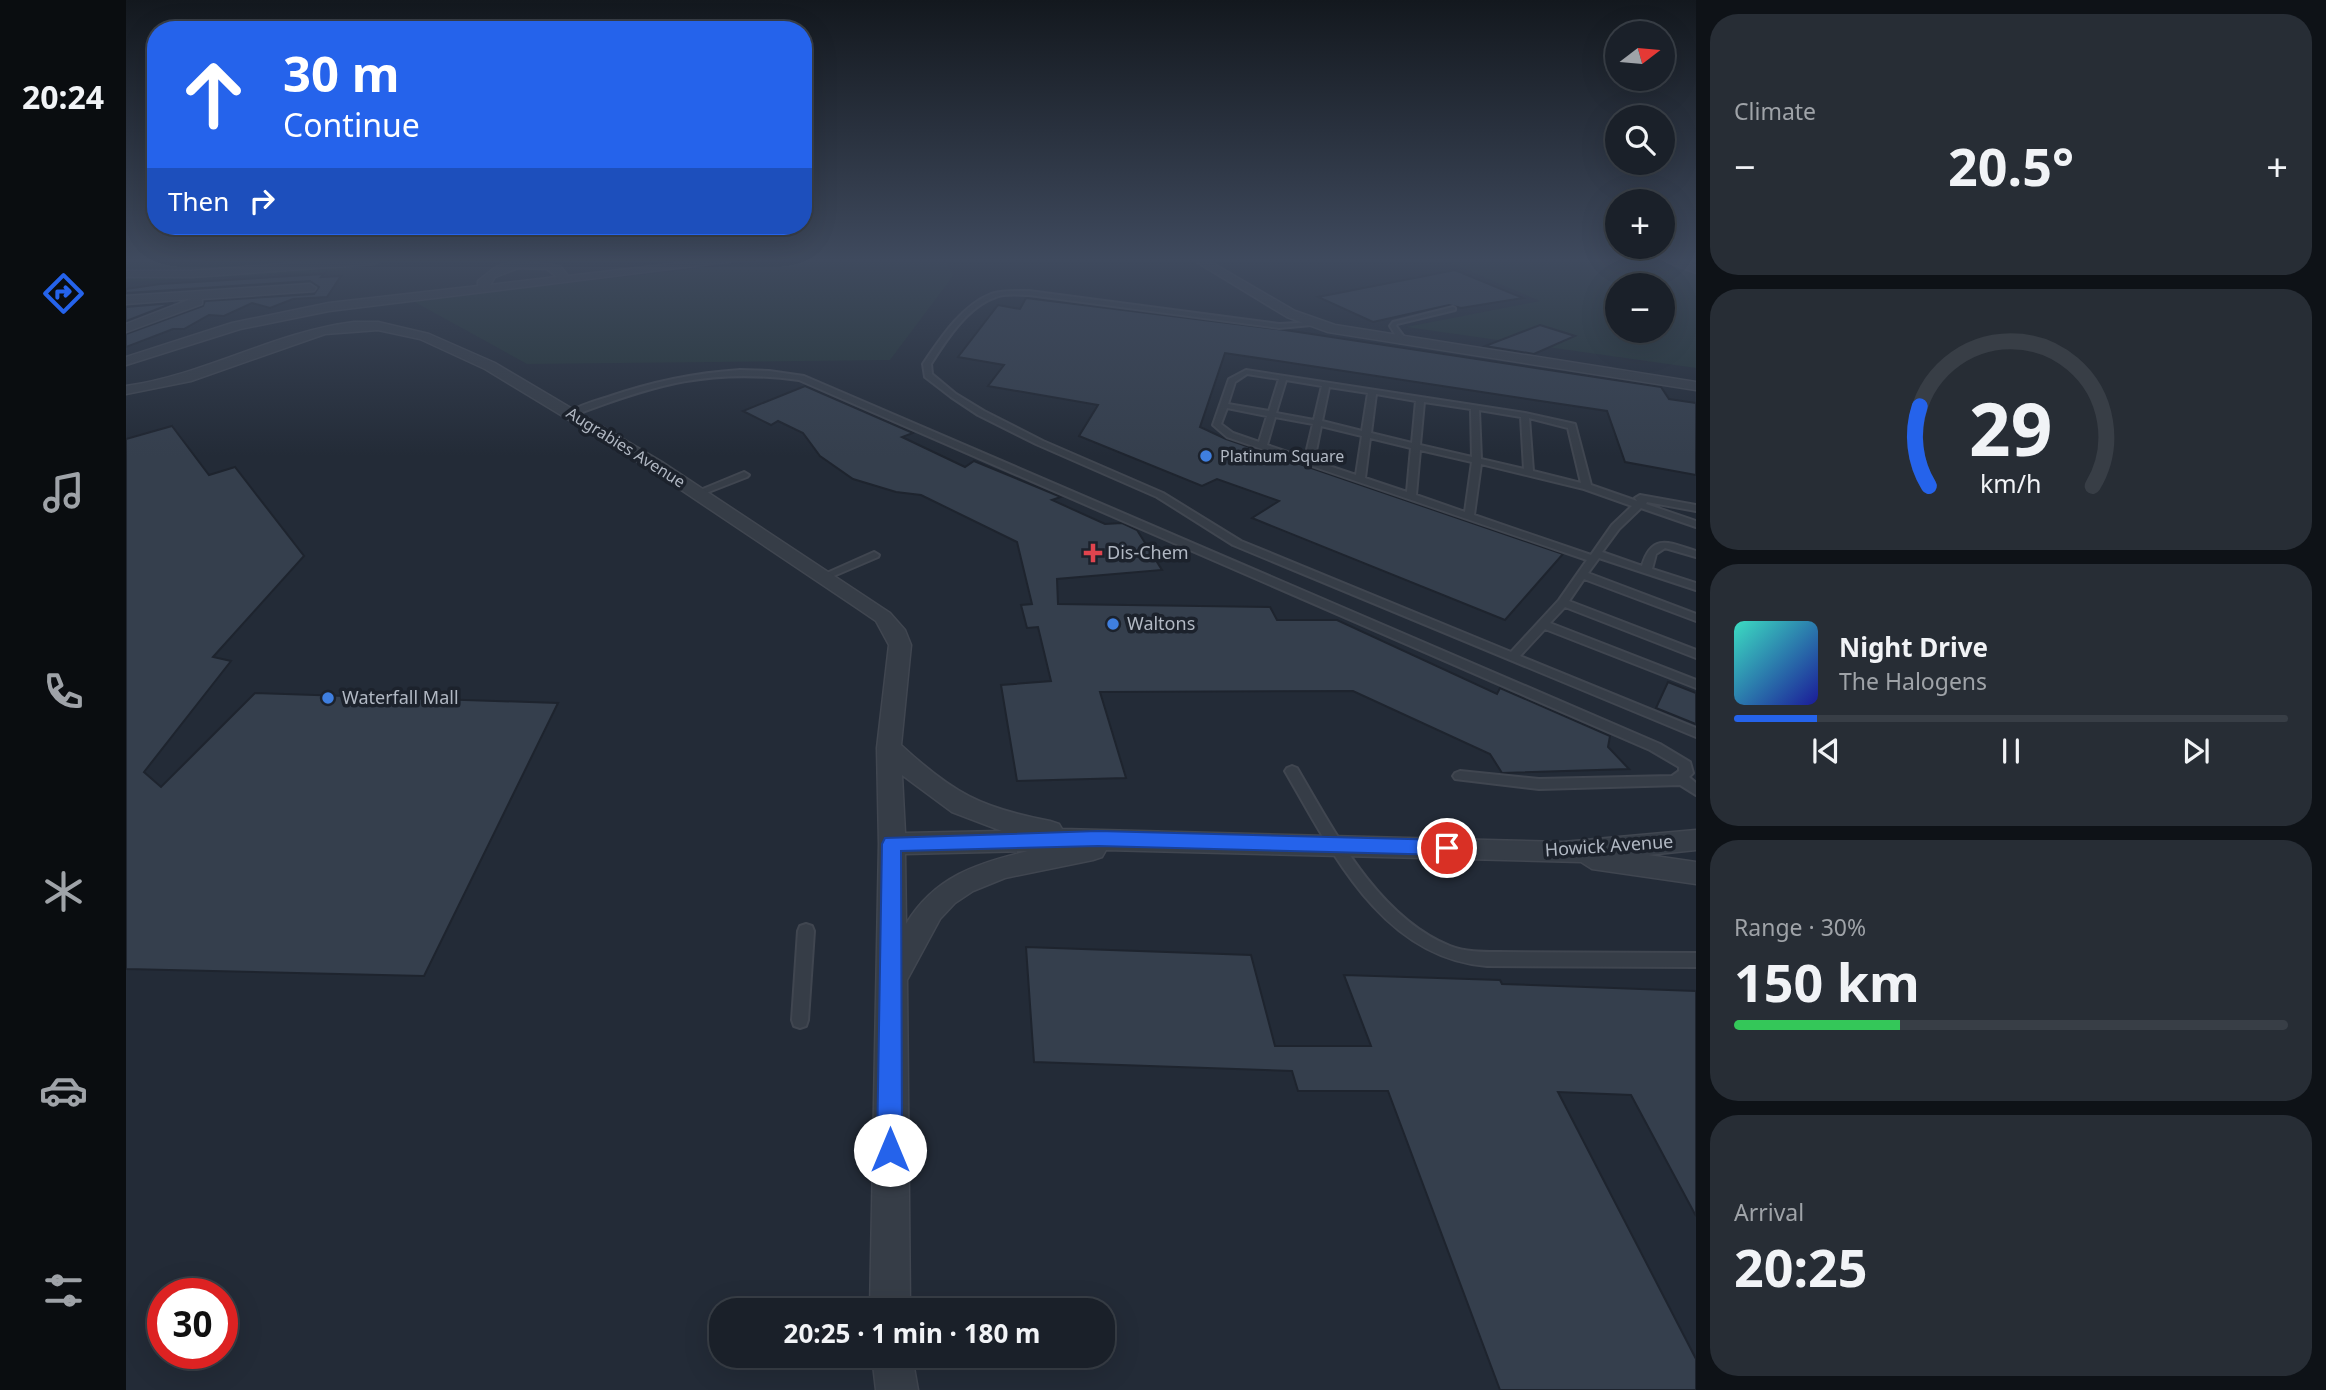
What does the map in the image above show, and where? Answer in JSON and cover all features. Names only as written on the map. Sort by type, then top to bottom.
[{"type":"street","points":[[126,361],[238,326]]},
{"type":"street","name":"Augrabies Avenue","points":[[126,390],[195,377],[313,331],[376,326],[411,331],[452,348],[572,413],[825,576],[883,617],[894,630],[900,645],[889,748],[892,844],[891,979]]},
{"type":"street","points":[[1326,326],[1403,341],[1695,386]]},
{"type":"street","points":[[889,748],[935,791],[976,814],[1007,824],[1098,839]]},
{"type":"street","name":"Howick Avenue","points":[[892,844],[1098,839],[1335,844],[1563,853],[1696,840]]},
{"type":"street","points":[[890,1298],[891,979],[931,909],[974,878],[1127,840]]},
{"type":"street","points":[[1563,853],[1696,873]]},
{"type":"street","points":[[894,1368],[897,1390]]},
{"type":"lane","points":[[959,326],[927,364],[928,375],[964,403],[1000,423],[1174,502],[1227,538],[1696,733]]},
{"type":"lane","points":[[1393,326],[1403,341]]},
{"type":"lane","points":[[1587,487],[1572,426],[1525,415],[1251,372],[1238,374],[1232,381],[1217,425],[1220,430],[1262,446],[1411,498],[1696,587]]},
{"type":"lane","points":[[572,413],[675,377],[751,373],[801,378],[1655,747],[1685,765],[1686,773],[1682,779]]},
{"type":"lane","points":[[1262,446],[1283,378]]},
{"type":"lane","points":[[1309,462],[1326,385]]},
{"type":"lane","points":[[1360,480],[1372,392]]},
{"type":"lane","points":[[1411,498],[1418,446],[1420,400]]},
{"type":"lane","points":[[1223,405],[1319,423],[1643,502],[1696,508]]},
{"type":"lane","points":[[1469,517],[1477,461],[1475,408]]},
{"type":"lane","points":[[1525,415],[1529,473]]},
{"type":"lane","points":[[698,493],[744,475]]},
{"type":"lane","points":[[1513,658],[1563,603],[1615,527],[1643,502]]},
{"type":"lane","points":[[1643,502],[1696,524]]},
{"type":"lane","points":[[1646,570],[1651,553],[1664,544],[1696,554]]},
{"type":"lane","points":[[825,576],[874,555]]},
{"type":"lane","points":[[1581,574],[1696,618]]},
{"type":"lane","points":[[1563,603],[1696,654]]},
{"type":"lane","points":[[1542,624],[1696,684]]},
{"type":"lane","points":[[1292,771],[1335,844],[1399,922],[1447,952],[1483,958],[1696,960]]},
{"type":"lane","points":[[1460,776],[1539,785],[1682,779],[1696,790]]},
{"type":"lane","points":[[800,1020],[806,931]]},
{"type":"shaded area","points":[[458,326],[916,326],[890,360],[527,364]]},
{"type":"shaded area","points":[[1605,326],[1605,343],[1675,343],[1675,326],[1696,326],[1696,368],[1406,327]]},
{"type":"building","points":[[148,326],[190,326],[173,329],[126,347],[126,334]]},
{"type":"building","name":"Platinum Square","points":[[982,326],[1252,326],[1661,387],[1669,399],[1696,403],[1696,475],[1625,462],[1607,411],[1225,353],[1200,427],[1226,439],[1563,554],[1505,620],[1252,518],[1279,501],[1217,479],[1202,486],[1079,436],[1098,405],[988,386],[1004,365],[958,357]]},
{"type":"building","points":[[1538,326],[1575,336],[1534,354],[1485,346]]},
{"type":"building","points":[[805,386],[913,433],[902,437],[965,467],[974,461],[1061,497],[1052,500],[1105,524],[1122,523],[1137,530],[1162,570],[1057,579],[1058,604],[1270,607],[1277,620],[1337,620],[1497,694],[1500,688],[1610,736],[1608,747],[1629,769],[1502,773],[1490,754],[1353,691],[1100,692],[1126,778],[1017,781],[1001,685],[1051,681],[1038,627],[1027,628],[1021,605],[1032,604],[1017,542],[921,495],[896,492],[853,479],[820,456],[803,433],[778,421],[771,425],[743,411]]},
{"type":"building","name":"Waterfall Mall","points":[[172,426],[209,475],[235,467],[304,556],[213,657],[231,661],[144,772],[161,787],[255,693],[558,703],[424,976],[126,969],[126,439]]},
{"type":"building","points":[[1668,682],[1696,693],[1696,724],[1656,708]]},
{"type":"building","points":[[1026,947],[1251,955],[1275,1046],[1371,1046],[1344,975],[1696,991],[1696,1216],[1631,1095],[1558,1092],[1696,1359],[1696,1390],[1500,1390],[1388,1091],[1298,1091],[1292,1071],[1034,1062]]},
{"type":"place","name":"Platinum Square","points":[[1206,456]]},
{"type":"place","name":"Dis-Chem","points":[[1093,553]]},
{"type":"place","name":"Waltons","points":[[1113,624]]},
{"type":"place","name":"Waterfall Mall","points":[[328,698]]},
{"type":"route","points":[[890,1150],[892,844],[1098,839],[1447,848]]}]
